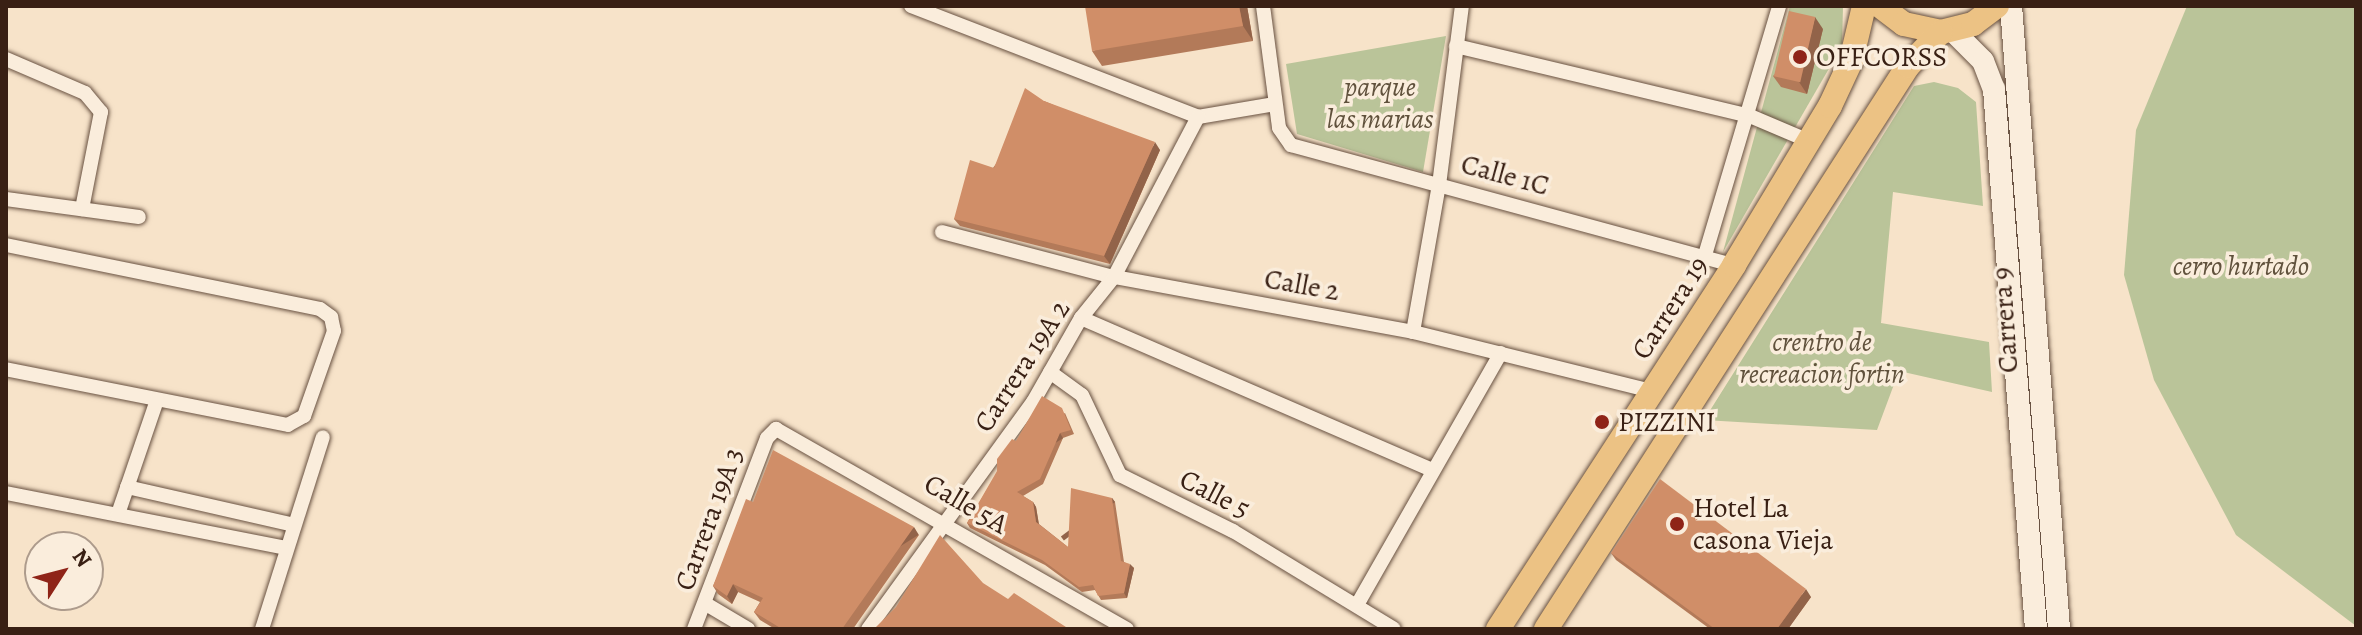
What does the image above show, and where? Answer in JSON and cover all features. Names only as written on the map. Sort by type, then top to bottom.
[{"type":"highway","name":"Carrera 19","points":[[1498,629],[1734,265],[1809,141],[1851,61],[1864,6]]},
{"type":"highway","points":[[1880,6],[1904,24],[1947,31],[1973,24],[1997,6]]},
{"type":"highway","points":[[1546,629],[1908,66],[1947,31]]},
{"type":"main road","name":"Carrera 9","points":[[2011,6],[2059,629]]},
{"type":"main road","name":"Carrera 9","points":[[1947,31],[1983,61],[1994,89],[2036,629]]},
{"type":"street","points":[[911,7],[1198,117],[1275,104],[1263,6]]},
{"type":"street","points":[[1413,332],[1439,185],[1462,6]]},
{"type":"street","points":[[1705,255],[1750,116],[1779,6]]},
{"type":"street","points":[[1456,46],[1750,116],[1809,141]]},
{"type":"street","points":[[6,59],[85,93],[101,112],[82,209]]},
{"type":"street","name":"Calle 1C","points":[[1275,104],[1279,128],[1291,145],[1734,265]]},
{"type":"street","name":"Carrera 19A 2","points":[[868,629],[947,523],[1050,372],[1081,318],[1114,277],[1198,117]]},
{"type":"street","points":[[6,199],[139,217]]},
{"type":"street","name":"Calle 2","points":[[942,232],[1114,277],[1413,332],[1652,391]]},
{"type":"street","points":[[6,245],[320,309],[331,317],[334,331],[304,416],[294,423],[276,425],[6,369]]},
{"type":"street","points":[[1081,318],[1432,470]]},
{"type":"street","points":[[1357,605],[1501,353]]},
{"type":"street","name":"Calle 5","points":[[1050,372],[1082,395],[1120,475],[1233,531],[1394,629]]},
{"type":"street","points":[[118,514],[157,400]]},
{"type":"street","name":"Calle 5A","points":[[776,429],[947,523],[1127,629]]},
{"type":"street","name":"Carrera 19A 3","points":[[694,629],[767,438],[776,429]]},
{"type":"street","points":[[262,629],[323,437]]},
{"type":"street","points":[[127,487],[294,525]]},
{"type":"street","points":[[6,493],[286,548]]},
{"type":"street","points":[[706,604],[748,629]]},
{"type":"green space","points":[[1790,6],[1843,6],[1842,46],[1723,252]]},
{"type":"green space","name":"cerro hurtado","points":[[2187,6],[2356,6],[2356,626],[2236,535],[2154,380],[2124,275],[2136,130]]},
{"type":"green space","name":"parque las marias","points":[[1446,36],[1423,172],[1297,134],[1286,64]]},
{"type":"green space","name":"crentro de recreacion fortin","points":[[1934,82],[1958,88],[1976,102],[1983,206],[1893,192],[1881,323],[1989,342],[1992,392],[1899,371],[1877,430],[1704,420],[1914,86]]},
{"type":"building","points":[[1085,6],[1239,6],[1243,26],[1092,51]]},
{"type":"building","points":[[1789,11],[1815,17],[1800,82],[1774,76]]},
{"type":"building","points":[[1025,88],[1044,101],[1155,142],[1104,256],[954,219],[970,160],[994,168]]},
{"type":"building","points":[[1042,396],[1062,408],[1071,430],[1060,433],[1040,479],[1017,492],[1033,502],[1036,522],[1068,547],[1071,488],[1112,498],[1121,561],[1130,564],[1124,593],[1098,596],[1093,585],[1079,587],[1042,560],[967,523],[997,471],[997,459],[1012,439],[1016,441]]},
{"type":"building","points":[[773,450],[914,527],[842,629],[782,629],[754,612],[763,598],[733,584],[727,596],[713,586],[746,499],[753,502]]},
{"type":"building","name":"Hotel La casona Vieja","points":[[1660,479],[1806,589],[1777,629],[1715,629],[1611,553]]},
{"type":"building","points":[[940,535],[983,583],[1008,599],[1014,593],[1069,629],[874,629],[896,607]]},
{"type":"place","name":"OFFCORSS","points":[[1800,57]]},
{"type":"place","name":"PIZZINI","points":[[1602,422]]},
{"type":"place","name":"Hotel La casona Vieja","points":[[1677,524]]}]
